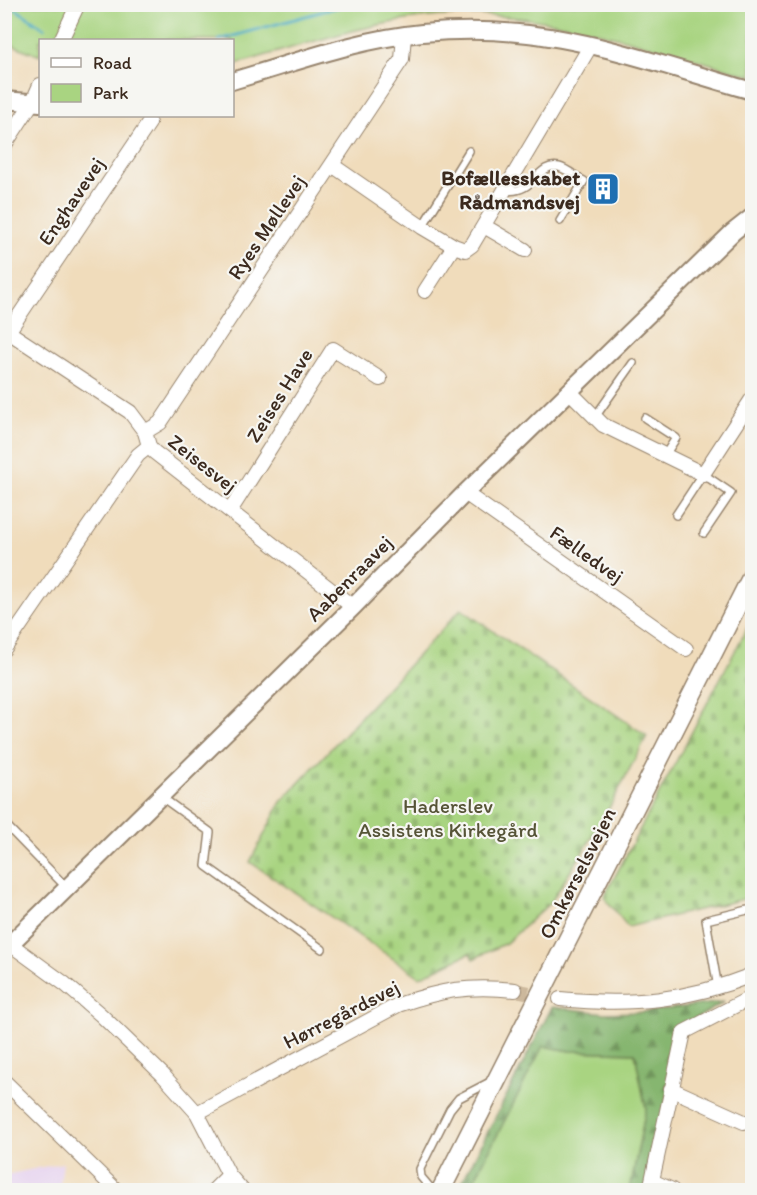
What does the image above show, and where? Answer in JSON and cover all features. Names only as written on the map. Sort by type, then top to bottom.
[{"type":"main road","name":"Omkørselsvejen","points":[[441,1191],[753,576]]},
{"type":"street","points":[[61,39],[78,4]]},
{"type":"street","points":[[234,80],[371,41],[421,33],[473,31],[519,33],[591,45],[753,92]]},
{"type":"street","name":"Ryes Møllevej","points":[[145,432],[160,423],[333,165],[402,59],[404,36]]},
{"type":"street","points":[[333,165],[422,227],[465,250],[472,245],[484,226],[591,45]]},
{"type":"street","points":[[4,100],[36,103]]},
{"type":"street","points":[[4,146],[36,103]]},
{"type":"street","name":"Enghavevej","points":[[6,331],[149,123]]},
{"type":"street","name":"Aabenraavej","points":[[7,947],[569,391],[733,232],[753,217]]},
{"type":"street","points":[[484,226],[525,250]]},
{"type":"street","points":[[425,291],[454,246]]},
{"type":"street","name":"Zeisesvej","points":[[6,331],[130,412],[145,432],[149,446],[154,452],[352,607]]},
{"type":"street","name":"Zeises Have","points":[[230,511],[333,349],[380,379]]},
{"type":"street","points":[[569,391],[603,425],[703,474],[753,399]]},
{"type":"street","points":[[7,641],[138,455],[149,446]]},
{"type":"street","name":"Fælledvej","points":[[465,493],[686,649]]},
{"type":"street","points":[[7,947],[65,984],[162,1074],[197,1113],[229,1175],[242,1191]]},
{"type":"street","points":[[560,999],[597,1003],[629,1003],[670,999],[718,988],[753,975]]},
{"type":"street","name":"Hørregårdsvej","points":[[197,1113],[398,1005],[432,993],[462,988],[515,990]]},
{"type":"street","points":[[672,1191],[651,1186],[684,1032],[753,997]]},
{"type":"street","points":[[4,1081],[116,1191]]},
{"type":"street","points":[[671,1089],[744,1122]]},
{"type":"street","points":[[214,1191],[229,1175]]},
{"type":"lane","points":[[422,227],[469,151]]},
{"type":"lane","points":[[506,190],[517,192],[544,170],[560,167],[584,181],[560,221]]},
{"type":"lane","points":[[595,417],[633,363]]},
{"type":"lane","points":[[645,418],[676,438],[665,455]]},
{"type":"lane","points":[[676,515],[703,474],[731,493],[704,533]]},
{"type":"lane","points":[[160,796],[210,832],[206,867],[322,949]]},
{"type":"lane","points":[[4,823],[67,888]]},
{"type":"lane","points":[[718,988],[706,920],[753,909]]},
{"type":"lane","points":[[432,1191],[422,1177],[420,1169],[450,1109],[459,1098],[498,1078]]},
{"type":"shaded area","points":[[63,1163],[59,1190],[5,1190],[5,1175]]},
{"type":"green space","points":[[130,4],[136,7],[138,4],[752,5],[752,76],[599,32],[520,18],[481,15],[441,16],[388,23],[336,35],[234,65],[234,39],[39,39],[39,56],[5,42],[4,5]]},
{"type":"green space","name":"Haderslev Assistens Kirkegård","points":[[461,609],[647,736],[601,823],[551,902],[506,943],[473,959],[470,953],[420,977],[250,862],[281,802]]},
{"type":"green space","points":[[752,619],[752,897],[628,927],[604,897]]},
{"type":"green space","points":[[724,1002],[682,1027],[647,1190],[630,1190],[646,1109],[635,1053],[571,1051],[543,1046],[469,1190],[458,1190],[552,1007],[605,1013],[643,1012]]},
{"type":"green space","points":[[542,1046],[571,1051],[635,1053],[646,1109],[630,1190],[469,1190]]},
{"type":"waterway","points":[[8,4],[44,28]]},
{"type":"waterway","points":[[223,39],[349,4]]},
{"type":"tunnel","points":[[515,990],[560,999]]},
{"type":"place","name":"Bofællesskabet Rådmandsvej","points":[[603,189]]}]
